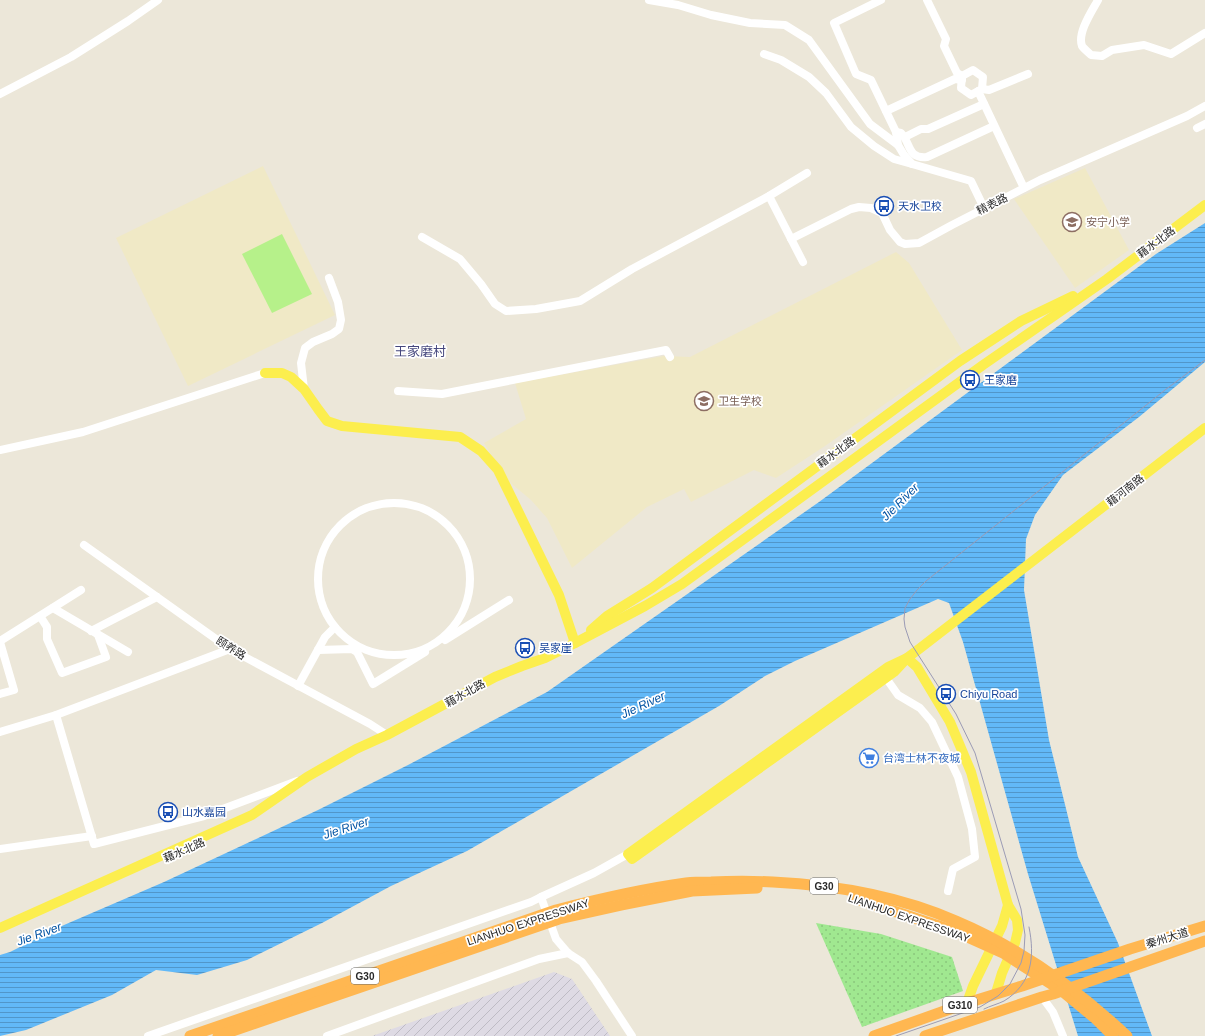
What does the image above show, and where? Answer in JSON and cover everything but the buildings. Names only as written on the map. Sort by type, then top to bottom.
[{"type":"highway","name":"LIANHUO EXPRESSWAY","points":[[190,1036],[558,915],[622,905],[676,889],[690,887],[766,887],[852,897],[955,926],[1008,946],[1036,964],[1102,1013],[1127,1036]]},
{"type":"highway","name":"LIANHUO EXPRESSWAY","points":[[218,1036],[541,920]]},
{"type":"highway","name":"LIANHUO EXPRESSWAY","points":[[955,926],[1003,952],[1062,991],[1096,1019],[1112,1036]]},
{"type":"highway","name":"秦州大道","points":[[996,993],[1047,978],[1130,949],[1205,926]]},
{"type":"highway","name":"秦州大道","points":[[1047,996],[1205,941]]},
{"type":"highway","name":"G310","points":[[874,1036],[996,993]]},
{"type":"highway","name":"G310","points":[[924,1036],[1047,996]]},
{"type":"main road","name":"藉水北路","points":[[0,928],[252,815],[307,777],[356,749],[387,735],[495,677],[546,658],[645,606],[682,584],[970,374],[1107,279],[1205,205]]},
{"type":"main road","name":"藉水北路","points":[[575,643],[607,616],[652,588],[960,360],[1021,321],[1107,279]]},
{"type":"main road","points":[[265,373],[282,373],[291,377],[304,389],[327,421],[335,424],[342,426],[460,437],[481,451],[498,470],[559,595],[575,643]]},
{"type":"main road","name":"藉河南路","points":[[907,658],[1205,428]]},
{"type":"main road","points":[[907,658],[886,678],[632,859],[628,854],[888,667],[907,658]]},
{"type":"main road","points":[[907,658],[917,667],[950,722],[971,772],[1008,905],[1017,920],[1018,930],[1015,943],[1002,972],[996,993]]},
{"type":"main road","name":"藉水北路","points":[[0,931],[195,844],[254,820],[356,749]]},
{"type":"main road","points":[[967,1003],[973,986],[1002,926],[1008,905]]},
{"type":"street","points":[[0,94],[71,57],[158,0]]},
{"type":"street","points":[[649,0],[678,5],[711,15],[750,23],[785,25],[809,40],[870,124],[898,145],[912,164]]},
{"type":"street","points":[[881,0],[834,23],[856,74],[871,80],[896,132],[898,145]]},
{"type":"street","points":[[927,0],[946,39],[944,46],[957,73],[962,78]]},
{"type":"street","points":[[1098,0],[1087,20],[1082,35],[1082,46],[1091,55],[1102,56],[1112,50],[1144,46],[1171,54],[1205,33]]},
{"type":"street","points":[[764,54],[780,60],[809,77],[826,93],[851,127],[874,146],[894,159],[971,181],[984,208]]},
{"type":"street","points":[[886,111],[955,79],[962,78],[973,70],[983,77],[980,90],[984,104],[1024,188]]},
{"type":"street","points":[[962,78],[961,88],[971,94],[980,90],[989,90],[1028,74]]},
{"type":"street","points":[[905,137],[921,128],[928,129],[984,104]]},
{"type":"street","name":"精表路","points":[[791,239],[851,209],[859,207],[871,208],[882,213],[890,230],[900,242],[919,243],[1024,188],[1188,116],[1205,106]]},
{"type":"street","points":[[896,132],[901,133],[905,137],[908,147],[914,154],[927,157],[994,126]]},
{"type":"street","points":[[422,237],[460,259],[481,284],[495,304],[506,311],[536,309],[580,301],[632,269],[769,196],[807,172]]},
{"type":"street","points":[[769,196],[803,262]]},
{"type":"street","points":[[304,389],[301,363],[305,348],[313,342],[332,334],[339,329],[341,320],[338,302],[329,278]]},
{"type":"street","points":[[398,391],[442,394],[666,350],[670,357]]},
{"type":"street","points":[[0,450],[83,432],[265,373]]},
{"type":"street","points":[[399,503],[416,506],[431,512],[444,521],[456,533],[464,548],[469,563],[470,588],[463,612],[454,626],[443,638],[421,650],[405,654],[389,655],[372,652],[357,646],[344,637],[335,628],[328,618],[321,602],[318,586],[318,570],[322,554],[329,539],[345,520],[359,511],[375,505],[399,503]]},
{"type":"street","name":"颐养路","points":[[84,545],[230,649],[370,724],[387,735]]},
{"type":"street","points":[[0,694],[14,690],[0,641],[81,590]]},
{"type":"street","points":[[94,633],[157,597]]},
{"type":"street","points":[[318,650],[352,649],[357,652],[373,684],[508,600]]},
{"type":"street","points":[[53,608],[128,652]]},
{"type":"street","points":[[40,616],[48,627],[47,639],[62,673],[106,657],[94,633]]},
{"type":"street","points":[[298,686],[326,637],[335,628]]},
{"type":"street","points":[[0,732],[56,715],[230,649]]},
{"type":"street","points":[[886,678],[898,695],[920,708],[932,722],[958,778],[972,829],[975,857],[952,869],[948,891]]},
{"type":"street","points":[[56,715],[93,840]]},
{"type":"street","points":[[0,849],[93,840],[204,816],[307,777]]},
{"type":"street","points":[[148,1036],[524,905],[594,873],[628,854]]},
{"type":"street","points":[[541,897],[556,939],[568,953],[582,962],[632,1036]]},
{"type":"street","points":[[327,1036],[538,959],[568,953]]},
{"type":"street","points":[[1047,996],[1063,1036]]},
{"type":"shaded area","points":[[263,166],[335,315],[188,386],[116,238]]},
{"type":"shaded area","name":"安宁小学","points":[[1085,168],[1129,250],[1075,288],[1014,199]]},
{"type":"shaded area","name":"卫生学校","points":[[896,252],[909,263],[962,350],[825,446],[776,478],[754,470],[691,502],[684,489],[647,507],[572,568],[547,518],[531,500],[506,479],[484,443],[526,419],[515,383],[664,356],[690,357]]},
{"type":"shaded area","points":[[554,972],[572,979],[610,1036],[372,1036]]},
{"type":"green space","points":[[282,234],[312,294],[272,313],[242,254]]},
{"type":"green space","points":[[816,923],[881,934],[952,957],[963,991],[862,1027]]},
{"type":"water","name":"Jie River","points":[[1205,223],[1205,362],[1139,417],[1063,475],[1035,515],[1026,539],[1024,590],[1049,740],[1078,857],[1118,943],[1152,1036],[1078,1036],[1028,874],[963,642],[949,603],[938,599],[795,661],[765,676],[719,706],[467,851],[391,886],[322,923],[247,960],[197,975],[156,970],[112,995],[26,1030],[0,1036],[0,955],[10,952],[64,925],[164,882],[318,810],[408,765],[547,692],[819,502],[1156,254]]},
{"type":"tram line","points":[[896,1036],[980,1007],[998,996],[1010,984],[1021,963],[1024,951],[1025,935],[1021,909],[975,753],[956,714],[910,642],[905,627],[905,608],[910,599],[926,581],[1165,390],[1205,360]]},
{"type":"tram line","points":[[984,1009],[1004,1001],[1021,986],[1026,978],[1032,949],[1029,927]]},
{"type":"place","name":"天水卫校","points":[[884,206]]},
{"type":"place","name":"安宁小学","points":[[1072,222]]},
{"type":"place","name":"王家磨","points":[[970,380]]},
{"type":"place","name":"卫生学校","points":[[704,401]]},
{"type":"place","name":"吴家崖","points":[[525,648]]},
{"type":"place","name":"Chiyu Road","points":[[946,694]]},
{"type":"place","name":"台湾士林不夜城","points":[[869,758]]},
{"type":"place","name":"山水嘉园","points":[[168,812]]},
{"type":"district","name":"王家磨村","points":[[420,351]]}]
